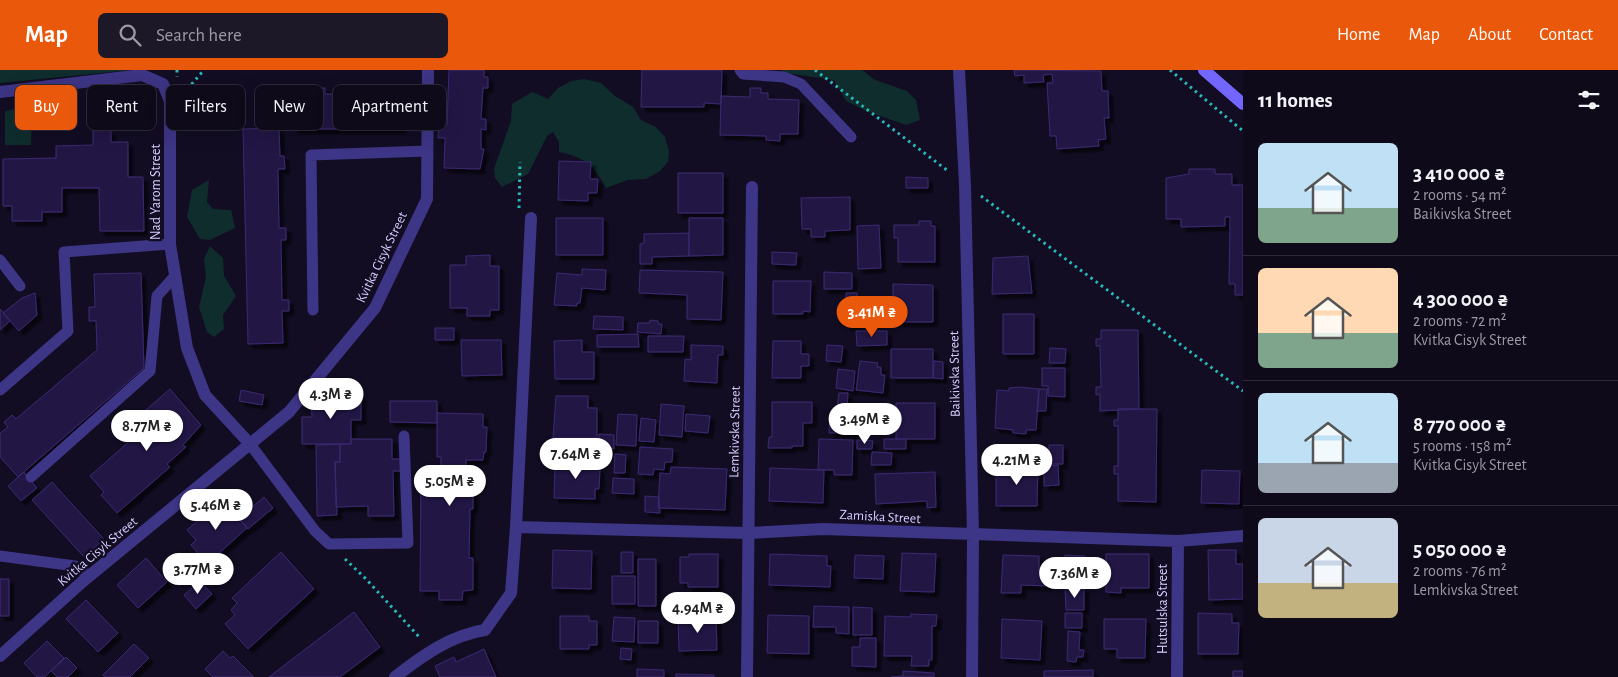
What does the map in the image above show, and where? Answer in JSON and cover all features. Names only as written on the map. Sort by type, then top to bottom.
[{"type":"main road","points":[[1204,70],[1243,104]]},
{"type":"street","name":"Kvitka Cisyk Street","points":[[0,656],[89,576],[289,412],[375,308],[426,198],[428,70]]},
{"type":"street","name":"Baikivska Street","points":[[959,70],[966,185],[972,535],[972,677]]},
{"type":"street","name":"Nad Yarom Street","points":[[0,92],[142,75],[163,84],[170,101],[170,244],[187,348],[205,395],[250,444]]},
{"type":"street","name":"Lemkivska Street","points":[[747,677],[752,187]]},
{"type":"street","points":[[395,677],[432,651],[470,633],[485,630],[511,593],[531,218]]},
{"type":"street","name":"Zamiska Street","points":[[516,527],[748,533],[824,529],[1178,541],[1243,536]]},
{"type":"street","name":"Hutsulska Street","points":[[1177,677],[1178,541]]},
{"type":"lane","points":[[740,70],[743,74],[784,76],[801,84],[852,136]]},
{"type":"lane","points":[[313,310],[311,155],[427,151]]},
{"type":"lane","points":[[0,390],[68,331],[64,252],[170,244]]},
{"type":"lane","points":[[0,260],[20,286]]},
{"type":"lane","points":[[31,477],[150,371],[157,296],[175,276]]},
{"type":"lane","points":[[250,444],[315,531],[329,544],[408,542],[404,436]]},
{"type":"lane","points":[[0,556],[76,566],[89,576]]},
{"type":"path","points":[[177,70],[177,85]]},
{"type":"path","points":[[191,85],[204,70]]},
{"type":"path","points":[[815,70],[1243,391]]},
{"type":"path","points":[[1170,70],[1243,131]]},
{"type":"path","points":[[520,162],[519,209],[531,218]]},
{"type":"path","points":[[329,544],[366,579],[432,651]]},
{"type":"green space","points":[[0,70],[132,70],[0,83]]},
{"type":"green space","points":[[781,70],[862,70],[875,80],[907,91],[916,100],[920,120],[906,125],[866,111],[846,101],[834,80],[786,73]]},
{"type":"green space","points":[[584,79],[601,83],[615,96],[633,107],[641,120],[656,127],[665,137],[669,151],[668,162],[660,171],[646,179],[628,180],[606,188],[593,168],[588,164],[576,157],[559,152],[559,142],[553,132],[547,136],[528,174],[502,187],[495,178],[494,169],[511,121],[512,104],[532,92],[548,99],[558,88],[571,81]]},
{"type":"green space","points":[[15,109],[15,130],[31,130],[31,145],[5,145],[5,111]]},
{"type":"green space","points":[[209,180],[207,202],[213,209],[231,210],[235,228],[210,240],[200,239],[187,217],[192,190]]},
{"type":"green space","points":[[210,246],[223,258],[224,276],[236,296],[223,315],[224,329],[214,337],[207,332],[199,307],[206,277],[204,259]]},
{"type":"building","points":[[449,70],[484,70],[484,77],[488,77],[488,88],[483,88],[481,119],[486,119],[486,130],[481,129],[481,149],[484,149],[480,169],[444,168],[445,138],[438,138],[439,130],[446,130]]},
{"type":"building","points":[[642,70],[722,70],[721,104],[704,103],[704,107],[641,107]]},
{"type":"building","points":[[1014,70],[1101,71],[1102,91],[1108,91],[1109,118],[1104,118],[1106,139],[1098,140],[1099,146],[1057,149],[1056,136],[1050,136],[1047,83],[1053,83],[1052,74],[1043,75],[1044,82],[1024,83],[1024,75],[1015,76]]},
{"type":"building","points":[[323,88],[325,88],[325,94],[333,94],[333,129],[323,129]]},
{"type":"building","points":[[750,88],[761,88],[761,93],[768,93],[768,99],[799,100],[798,134],[780,134],[780,141],[766,140],[766,136],[720,135],[721,96],[750,97]]},
{"type":"building","points":[[93,130],[111,130],[111,142],[128,142],[128,177],[143,177],[144,231],[100,231],[99,188],[62,188],[62,212],[42,212],[42,221],[12,221],[12,206],[3,206],[3,159],[56,158],[56,146],[93,145]]},
{"type":"building","points":[[243,130],[279,130],[280,156],[284,156],[285,169],[278,169],[279,228],[286,228],[286,240],[281,240],[282,300],[289,300],[289,311],[282,311],[283,343],[248,344]]},
{"type":"building","points":[[559,161],[591,162],[590,179],[598,179],[597,193],[588,193],[588,201],[558,200]]},
{"type":"building","points":[[1189,169],[1215,169],[1215,174],[1232,174],[1232,185],[1243,185],[1243,295],[1235,295],[1235,284],[1229,284],[1230,217],[1225,217],[1225,226],[1181,227],[1181,219],[1166,219],[1166,178],[1189,174]]},
{"type":"building","points":[[678,173],[723,173],[723,213],[678,213]]},
{"type":"building","points":[[906,177],[928,178],[928,188],[906,188]]},
{"type":"building","points":[[850,197],[850,230],[825,231],[825,237],[811,237],[811,229],[802,229],[801,198]]},
{"type":"building","points":[[556,218],[603,218],[603,255],[556,255]]},
{"type":"building","points":[[689,218],[723,218],[723,255],[689,256]]},
{"type":"building","points":[[919,221],[931,221],[931,226],[935,226],[935,262],[898,262],[898,238],[894,238],[894,225],[919,225]]},
{"type":"building","points":[[879,225],[881,268],[858,269],[857,226]]},
{"type":"building","points":[[689,233],[689,256],[652,257],[652,264],[640,264],[640,244],[644,243],[644,234]]},
{"type":"building","points":[[772,252],[797,253],[796,265],[772,264]]},
{"type":"building","points":[[490,255],[490,266],[499,266],[499,310],[490,310],[490,316],[467,316],[467,308],[450,308],[450,265],[466,265],[466,256]]},
{"type":"building","points":[[1028,256],[1032,293],[992,294],[993,258]]},
{"type":"building","points":[[582,269],[606,270],[605,290],[582,288],[580,303],[577,303],[577,306],[554,305],[557,273],[582,275]]},
{"type":"building","points":[[640,270],[723,272],[721,320],[687,319],[687,295],[639,293]]},
{"type":"building","points":[[824,272],[852,273],[852,289],[824,289]]},
{"type":"building","points":[[141,273],[144,368],[18,477],[0,457],[0,433],[8,427],[4,422],[12,415],[16,419],[97,350],[96,321],[89,321],[89,307],[95,307],[94,274]]},
{"type":"building","points":[[773,281],[811,281],[810,312],[803,311],[803,314],[773,314]]},
{"type":"building","points":[[893,284],[933,285],[933,322],[893,322]]},
{"type":"building","points":[[35,293],[37,315],[19,331],[3,313],[22,298]]},
{"type":"building","points":[[846,293],[857,293],[857,325],[846,325]]},
{"type":"building","points":[[0,309],[10,321],[0,330]]},
{"type":"building","points":[[1003,314],[1034,314],[1034,354],[1003,354]]},
{"type":"building","points":[[594,316],[623,317],[623,330],[593,329]]},
{"type":"building","points":[[650,320],[658,321],[658,324],[662,324],[661,334],[637,332],[638,323],[650,323]]},
{"type":"building","points":[[435,328],[454,328],[454,340],[435,340]]},
{"type":"building","points":[[1101,330],[1138,330],[1139,409],[1100,411],[1100,394],[1096,395],[1096,387],[1101,387],[1100,346],[1096,346],[1096,339],[1101,339]]},
{"type":"building","points":[[856,331],[887,331],[887,345],[857,346]]},
{"type":"building","points":[[638,334],[639,347],[597,347],[597,335]]},
{"type":"building","points":[[648,336],[684,336],[683,352],[648,352]]},
{"type":"building","points":[[461,340],[501,340],[502,375],[462,376]]},
{"type":"building","points":[[582,340],[582,352],[594,352],[594,379],[555,379],[554,341]]},
{"type":"building","points":[[773,341],[801,341],[801,354],[809,354],[809,366],[801,366],[801,378],[772,378]]},
{"type":"building","points":[[691,345],[723,346],[723,355],[718,355],[717,383],[684,381],[685,359],[691,360]]},
{"type":"building","points":[[827,345],[843,346],[841,362],[826,361]]},
{"type":"building","points":[[1050,348],[1066,349],[1065,363],[1049,363]]},
{"type":"building","points":[[891,349],[933,349],[933,378],[891,378]]},
{"type":"building","points":[[860,361],[878,363],[877,367],[881,367],[881,375],[885,375],[883,393],[856,390]]},
{"type":"building","points":[[934,361],[943,362],[943,379],[933,378]]},
{"type":"building","points":[[1042,368],[1065,368],[1065,397],[1048,396],[1048,386],[1042,386]]},
{"type":"building","points":[[838,369],[855,371],[853,391],[836,388]]},
{"type":"building","points":[[1009,388],[1039,389],[1036,430],[1026,430],[1026,434],[995,428],[997,390],[1009,391]]},
{"type":"building","points":[[170,389],[201,425],[183,445],[186,447],[167,464],[170,467],[117,513],[101,495],[104,492],[90,476],[140,432],[142,434],[150,428],[139,416]]},
{"type":"building","points":[[1039,389],[1047,389],[1046,411],[1037,411]]},
{"type":"building","points":[[241,390],[264,395],[262,405],[239,401]]},
{"type":"building","points":[[839,393],[848,393],[847,409],[837,408]]},
{"type":"building","points":[[361,396],[361,420],[351,420],[351,444],[302,444],[302,417],[312,417],[311,397]]},
{"type":"building","points":[[556,396],[588,396],[588,408],[597,408],[597,438],[553,438]]},
{"type":"building","points":[[390,401],[437,401],[437,423],[390,422]]},
{"type":"building","points":[[772,402],[812,402],[812,423],[803,423],[803,446],[768,448],[769,437],[772,437]]},
{"type":"building","points":[[896,403],[935,403],[935,439],[896,439]]},
{"type":"building","points":[[661,404],[684,406],[682,437],[659,435]]},
{"type":"building","points":[[1118,409],[1157,409],[1156,502],[1118,501],[1118,474],[1114,474],[1114,466],[1118,466],[1118,426],[1114,426],[1114,420],[1118,420]]},
{"type":"building","points":[[437,413],[483,414],[483,427],[487,427],[486,452],[484,452],[483,460],[466,460],[466,476],[473,476],[473,509],[470,509],[469,558],[473,558],[473,590],[463,591],[462,600],[439,600],[439,591],[420,591],[421,475],[441,475],[441,457],[437,457]]},
{"type":"building","points":[[830,413],[854,413],[854,433],[829,433]]},
{"type":"building","points":[[618,414],[637,415],[636,446],[616,445]]},
{"type":"building","points":[[686,414],[710,416],[708,433],[685,431]]},
{"type":"building","points":[[641,418],[656,420],[654,442],[639,441]]},
{"type":"building","points":[[599,434],[614,435],[614,449],[595,448],[595,440],[599,440]]},
{"type":"building","points":[[351,439],[392,439],[392,459],[400,459],[401,471],[393,471],[394,516],[368,516],[368,506],[336,507],[335,462],[340,462],[340,444],[351,444]]},
{"type":"building","points":[[819,439],[853,440],[852,475],[834,475],[834,470],[818,470]]},
{"type":"building","points":[[884,439],[906,439],[906,449],[884,449]]},
{"type":"building","points":[[857,440],[873,441],[872,449],[857,449]]},
{"type":"building","points":[[340,444],[340,462],[335,462],[337,515],[317,516],[316,445]]},
{"type":"building","points":[[1049,445],[1063,445],[1063,464],[1049,464]]},
{"type":"building","points":[[640,447],[673,449],[672,462],[665,462],[664,470],[654,469],[653,475],[638,474]]},
{"type":"building","points":[[872,452],[892,453],[891,465],[871,465]]},
{"type":"building","points":[[615,454],[626,455],[625,473],[614,473]]},
{"type":"building","points":[[555,461],[587,462],[587,466],[600,469],[599,489],[595,489],[595,499],[554,498]]},
{"type":"building","points":[[1058,465],[1059,485],[1044,486],[1044,466]]},
{"type":"building","points":[[671,467],[727,469],[725,510],[658,508],[660,473],[670,474]]},
{"type":"building","points":[[996,467],[1038,467],[1037,506],[996,506]]},
{"type":"building","points":[[770,468],[824,470],[823,503],[769,501]]},
{"type":"building","points":[[1202,470],[1240,471],[1239,504],[1201,503]]},
{"type":"building","points":[[24,472],[37,488],[21,501],[8,486]]},
{"type":"building","points":[[935,472],[936,507],[927,508],[927,501],[876,504],[875,474]]},
{"type":"building","points":[[613,478],[634,479],[634,494],[612,493]]},
{"type":"building","points":[[52,482],[104,539],[84,557],[32,500]]},
{"type":"building","points":[[645,496],[659,497],[660,513],[645,512]]},
{"type":"building","points":[[264,497],[273,508],[248,529],[239,518]]},
{"type":"building","points":[[222,499],[247,528],[207,564],[191,545],[196,540],[187,530]]},
{"type":"building","points":[[553,550],[592,551],[591,589],[552,588]]},
{"type":"building","points":[[1208,550],[1236,550],[1236,564],[1243,564],[1243,599],[1209,600]]},
{"type":"building","points":[[281,552],[314,589],[248,649],[225,624],[235,615],[231,610],[237,603],[232,598]]},
{"type":"building","points":[[621,552],[633,552],[633,573],[621,573]]},
{"type":"building","points":[[902,553],[936,554],[934,592],[900,591]]},
{"type":"building","points":[[689,554],[718,554],[718,587],[688,587],[688,583],[680,583],[680,557],[689,557]]},
{"type":"building","points":[[770,554],[827,556],[827,566],[831,566],[830,587],[769,585]]},
{"type":"building","points":[[1106,554],[1149,554],[1149,588],[1121,588],[1121,593],[1106,592]]},
{"type":"building","points":[[855,555],[884,556],[883,579],[854,578]]},
{"type":"building","points":[[1003,555],[1039,556],[1039,572],[1048,572],[1048,586],[1021,585],[1021,593],[1001,593]]},
{"type":"building","points":[[1065,555],[1085,556],[1085,568],[1091,568],[1091,579],[1064,578]]},
{"type":"building","points":[[146,558],[167,582],[138,608],[117,585]]},
{"type":"building","points":[[638,559],[656,559],[656,606],[638,606]]},
{"type":"building","points":[[612,576],[635,576],[635,604],[612,604]]},
{"type":"building","points":[[0,579],[9,579],[9,616],[0,616]]},
{"type":"building","points":[[200,581],[212,594],[196,609],[184,595]]},
{"type":"building","points":[[1065,588],[1084,588],[1084,610],[1066,610]]},
{"type":"building","points":[[86,600],[118,633],[98,652],[66,619]]},
{"type":"building","points":[[814,606],[849,607],[849,634],[836,633],[836,627],[813,627]]},
{"type":"building","points":[[853,607],[872,608],[872,635],[853,635]]},
{"type":"building","points":[[354,612],[380,647],[340,677],[269,677]]},
{"type":"building","points":[[1065,613],[1082,613],[1082,628],[1065,628]]},
{"type":"building","points":[[1198,613],[1232,614],[1232,623],[1239,623],[1238,654],[1198,654]]},
{"type":"building","points":[[911,614],[937,615],[936,626],[932,626],[932,660],[929,660],[929,666],[911,666],[912,656],[884,656],[885,616],[911,617]]},
{"type":"building","points":[[768,615],[809,616],[809,654],[767,653]]},
{"type":"building","points":[[560,616],[589,616],[589,621],[597,621],[597,645],[589,645],[589,649],[560,649]]},
{"type":"building","points":[[716,616],[717,650],[679,651],[678,617]]},
{"type":"building","points":[[614,617],[635,618],[634,642],[612,641]]},
{"type":"building","points":[[1002,619],[1042,621],[1040,660],[1001,658]]},
{"type":"building","points":[[1104,619],[1146,619],[1145,658],[1117,658],[1117,649],[1104,649]]},
{"type":"building","points":[[638,621],[658,621],[658,643],[638,643]]},
{"type":"building","points":[[1068,631],[1080,632],[1079,650],[1084,650],[1083,657],[1077,657],[1076,662],[1067,661]]},
{"type":"building","points":[[860,638],[876,638],[876,667],[852,666],[852,647],[860,647]]},
{"type":"building","points":[[47,641],[64,658],[45,677],[37,677],[24,663]]},
{"type":"building","points":[[134,644],[149,658],[130,677],[105,677],[103,675]]},
{"type":"building","points":[[621,648],[632,649],[631,660],[620,659]]},
{"type":"building","points":[[484,649],[496,677],[440,677],[435,666],[454,657],[456,662]]},
{"type":"building","points":[[223,651],[230,658],[233,656],[254,677],[213,677],[205,669]]},
{"type":"building","points":[[66,657],[77,668],[68,677],[57,677],[51,671]]},
{"type":"building","points":[[637,669],[664,670],[664,677],[637,677]]},
{"type":"building","points":[[1093,670],[1093,677],[1044,677],[1044,671]]},
{"type":"building","points":[[903,671],[934,673],[934,677],[891,677],[903,676]]},
{"type":"building","points":[[1233,671],[1243,671],[1243,677],[1233,677]]},
{"type":"building","points":[[676,674],[714,675],[714,677],[676,677]]}]
